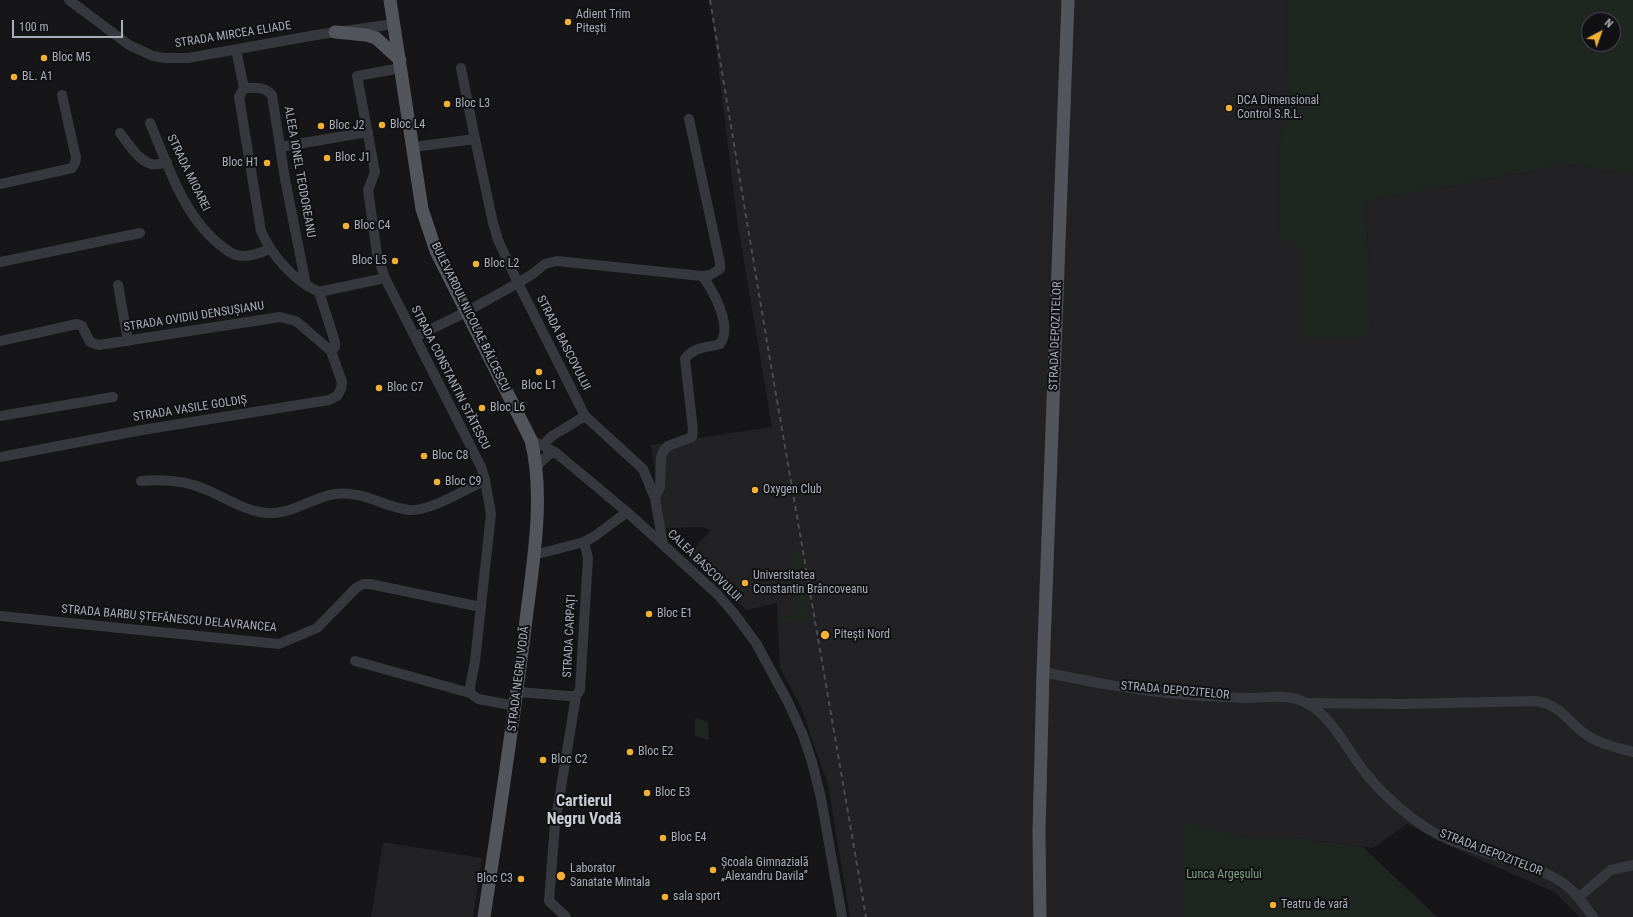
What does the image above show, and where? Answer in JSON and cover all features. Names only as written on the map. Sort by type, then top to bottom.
[{"type":"main road","name":"BULEVARDUL NICOLAE BĂLCESCU","points":[[390,0],[422,208],[431,239],[436,252],[531,440]]},
{"type":"main road","name":"STRADA DEPOZITELOR","points":[[1040,917],[1039,832],[1043,672],[1068,0]]},
{"type":"main road","points":[[335,32],[366,35],[376,38],[400,64]]},
{"type":"main road","name":"STRADA NEGRU VODĂ","points":[[484,917],[518,692],[534,555],[537,481],[531,440]]},
{"type":"street","name":"STRADA MIRCEA ELIADE","points":[[69,0],[129,45],[153,56],[165,58],[188,58],[335,32],[394,24]]},
{"type":"street","points":[[236,50],[244,88],[239,97],[260,231],[269,249],[282,263],[306,285],[318,292],[335,342],[335,347],[331,351]]},
{"type":"street","name":"STRADA CONSTANTIN STĂTESCU","points":[[400,64],[357,76],[375,172],[368,190],[377,254],[384,278],[476,456],[485,480],[491,514],[470,693]]},
{"type":"street","name":"STRADA BASCOVULUI","points":[[461,68],[492,222],[498,240],[585,416],[643,469],[655,498],[663,544]]},
{"type":"street","name":"ALEEA IONEL TEODOREANU","points":[[244,88],[262,88],[268,90],[272,95],[280,147],[306,285]]},
{"type":"street","points":[[0,184],[72,168],[76,158],[62,95]]},
{"type":"street","points":[[415,337],[466,312],[518,283],[534,274],[545,264],[557,261],[702,276],[710,275],[720,270],[705,189],[689,119]]},
{"type":"street","name":"STRADA MIOAREI","points":[[150,123],[192,214],[204,230],[217,243],[232,254],[242,256],[259,253],[269,249]]},
{"type":"street","points":[[280,147],[368,132]]},
{"type":"street","points":[[120,133],[135,153],[146,162],[152,165],[167,162]]},
{"type":"street","points":[[413,147],[475,139]]},
{"type":"street","points":[[0,262],[140,233]]},
{"type":"street","points":[[655,498],[660,487],[661,458],[664,450],[668,446],[692,437],[693,430],[685,359],[690,352],[698,348],[720,344],[724,338],[725,325],[716,298],[702,276]]},
{"type":"street","points":[[318,292],[384,278]]},
{"type":"street","points":[[118,285],[128,341]]},
{"type":"street","name":"STRADA OVIDIU DENSUȘIANU","points":[[0,341],[77,324],[82,326],[90,342],[99,345],[280,317],[296,321],[331,351]]},
{"type":"street","name":"STRADA VASILE GOLDIȘ","points":[[0,457],[142,430],[329,400],[337,396],[342,389],[342,382],[331,351]]},
{"type":"street","points":[[0,416],[113,396]]},
{"type":"street","points":[[543,445],[552,436],[585,416]]},
{"type":"street","name":"CALEA BASCOVULUI","points":[[531,440],[555,452],[663,544],[717,594],[733,612],[756,643],[788,702],[803,735],[821,798],[842,917]]},
{"type":"street","points":[[536,467],[548,455],[555,452]]},
{"type":"street","points":[[141,481],[160,480],[183,482],[205,489],[237,505],[260,513],[277,513],[293,510],[324,497],[337,494],[353,494],[410,510],[422,509],[485,480]]},
{"type":"street","points":[[534,555],[584,542],[595,536],[627,512]]},
{"type":"street","name":"STRADA CARPAȚI","points":[[518,692],[576,696],[580,690],[588,558],[584,542]]},
{"type":"street","name":"STRADA BARBU ȘTEFĂNESCU DELAVRANCEA","points":[[0,616],[279,644],[317,628],[356,588],[362,584],[370,584],[481,607]]},
{"type":"street","points":[[355,661],[470,693],[478,699],[516,706]]},
{"type":"street","name":"STRADA DEPOZITELOR","points":[[1043,672],[1145,691],[1239,698],[1279,697],[1297,699],[1307,703],[1320,713],[1334,728],[1368,776],[1391,800],[1412,818],[1441,836],[1537,869],[1568,886],[1593,917]]},
{"type":"street","points":[[566,917],[549,901],[555,824],[576,696]]},
{"type":"street","name":"STRADA DEPOZITELOR","points":[[1307,703],[1402,704],[1536,700],[1548,703],[1561,711],[1583,733],[1597,741],[1633,752]]},
{"type":"street","points":[[1579,898],[1611,870],[1633,865]]},
{"type":"shaded area","points":[[710,0],[1288,0],[1287,82],[1280,144],[1279,242],[1298,242],[1298,338],[1372,336],[1366,202],[1569,164],[1633,176],[1633,917],[1580,917],[1554,892],[1458,850],[1407,824],[1373,848],[1290,837],[1246,837],[1219,832],[1182,868],[1183,917],[850,917],[828,785],[801,707],[780,668],[777,603],[746,610],[690,560],[690,553],[711,530],[702,527],[664,528],[651,445],[772,427],[738,226]]},
{"type":"shaded area","points":[[383,842],[482,858],[473,917],[371,917]]},
{"type":"green space","points":[[1288,0],[1633,0],[1633,176],[1569,164],[1366,202],[1372,337],[1331,339],[1298,338],[1298,242],[1279,243],[1280,144],[1287,81]]},
{"type":"green space","points":[[791,551],[800,554],[803,563],[809,601],[804,604],[809,609],[812,620],[780,624],[780,617],[793,616],[797,608],[793,589]]},
{"type":"green space","points":[[695,717],[708,722],[709,740],[695,736]]},
{"type":"green space","name":"Lunca Argeșului","points":[[1185,823],[1246,837],[1290,837],[1363,847],[1437,917],[1183,917],[1182,868]]},
{"type":"railway","points":[[710,0],[769,354],[866,917]]},
{"type":"place","name":"Adient Trim Pitești","points":[[568,22]]},
{"type":"place","name":"Bloc M5","points":[[44,58]]},
{"type":"place","name":"BL. A1","points":[[14,77]]},
{"type":"place","name":"Bloc L3","points":[[447,104]]},
{"type":"place","name":"DCA Dimensional Control S.R.L.","points":[[1229,108]]},
{"type":"place","name":"Bloc L4","points":[[382,125]]},
{"type":"place","name":"Bloc J2","points":[[321,126]]},
{"type":"place","name":"Bloc J1","points":[[327,158]]},
{"type":"place","name":"Bloc H1","points":[[267,163]]},
{"type":"place","name":"Bloc C4","points":[[346,226]]},
{"type":"place","name":"Bloc L5","points":[[395,261]]},
{"type":"place","name":"Bloc L2","points":[[476,264]]},
{"type":"place","name":"Bloc L1","points":[[539,372]]},
{"type":"place","name":"Bloc C7","points":[[379,388]]},
{"type":"place","name":"Bloc L6","points":[[482,408]]},
{"type":"place","name":"Bloc C8","points":[[424,456]]},
{"type":"place","name":"Bloc C9","points":[[437,482]]},
{"type":"place","name":"Oxygen Club","points":[[755,490]]},
{"type":"place","name":"Universitatea Constantin Brâncoveanu","points":[[745,583]]},
{"type":"place","name":"Bloc E1","points":[[649,614]]},
{"type":"place","name":"Pitești Nord","points":[[825,635]]},
{"type":"place","name":"Bloc E2","points":[[630,752]]},
{"type":"place","name":"Bloc C2","points":[[543,760]]},
{"type":"place","name":"Bloc E3","points":[[647,793]]},
{"type":"place","name":"Bloc E4","points":[[663,838]]},
{"type":"place","name":"Școala Gimnazială „Alexandru Davila”","points":[[713,870]]},
{"type":"place","name":"Laborator Sanatate Mintala","points":[[561,876]]},
{"type":"place","name":"Bloc C3","points":[[521,879]]},
{"type":"place","name":"sala sport","points":[[665,897]]},
{"type":"place","name":"Teatru de vară","points":[[1273,905]]},
{"type":"district","name":"Cartierul Negru Vodă","points":[[584,811]]}]
